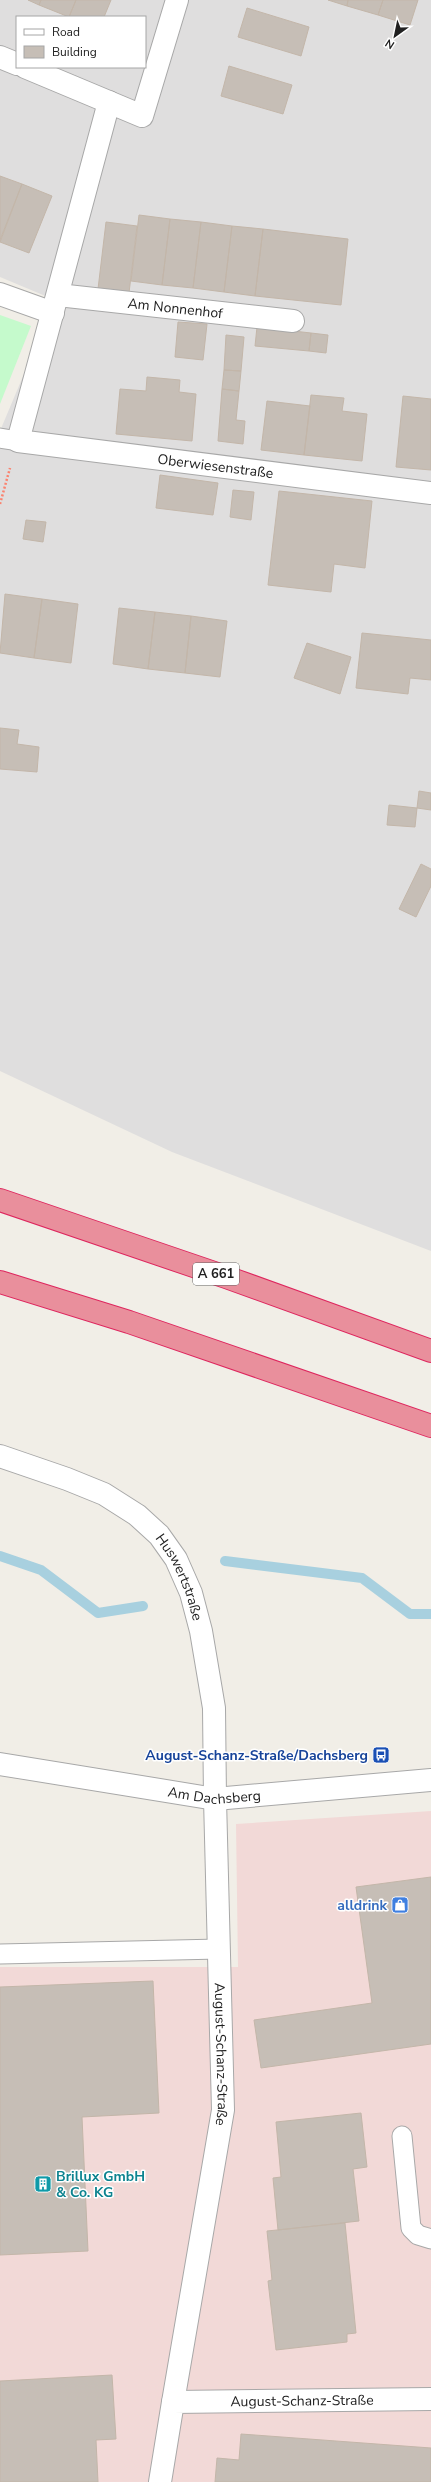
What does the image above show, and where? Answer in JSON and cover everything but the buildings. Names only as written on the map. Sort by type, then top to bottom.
[{"type":"highway","name":"A 661","points":[[0,1200],[234,1280],[431,1351]]},
{"type":"highway","points":[[0,1282],[136,1325],[431,1426]]},
{"type":"street","points":[[27,68],[142,116],[177,0]]},
{"type":"street","points":[[0,57],[16,64]]},
{"type":"street","points":[[9,440],[55,304],[109,102]]},
{"type":"street","name":"Am Nonnenhof","points":[[0,294],[55,304],[293,321]]},
{"type":"street","name":"Oberwiesenstraße","points":[[9,440],[431,493]]},
{"type":"street","name":"Huswertstraße","points":[[0,1456],[67,1479],[104,1494],[137,1515],[159,1535],[176,1559],[191,1593],[197,1616],[214,1708],[215,1799]]},
{"type":"street","name":"Am Dachsberg","points":[[0,1764],[215,1799],[431,1780]]},
{"type":"street","name":"August-Schanz-Straße","points":[[160,2482],[223,2110],[215,1799]]},
{"type":"street","name":"August-Schanz-Straße","points":[[173,2402],[431,2399]]},
{"type":"lane","points":[[0,1954],[219,1949]]},
{"type":"lane","points":[[402,2136],[411,2228],[418,2235],[431,2239]]},
{"type":"path","points":[[0,504],[9,440]]},
{"type":"shaded area","points":[[0,0],[431,0],[431,1251],[172,1152],[0,1071],[0,431],[55,300],[0,277]]},
{"type":"shaded area","points":[[431,1811],[431,2482],[0,2482],[0,1967],[238,1967],[236,1824]]},
{"type":"green space","points":[[0,315],[31,326],[0,404]]},
{"type":"waterway","points":[[0,1556],[41,1570],[98,1613],[143,1606]]},
{"type":"waterway","points":[[225,1561],[362,1578],[410,1614],[431,1614]]},
{"type":"place","name":"August-Schanz-Straße/Dachsberg","points":[[381,1755]]},
{"type":"place","name":"alldrink","points":[[400,1905]]},
{"type":"place","name":"Brillux GmbH & Co. KG","points":[[43,2184]]}]
